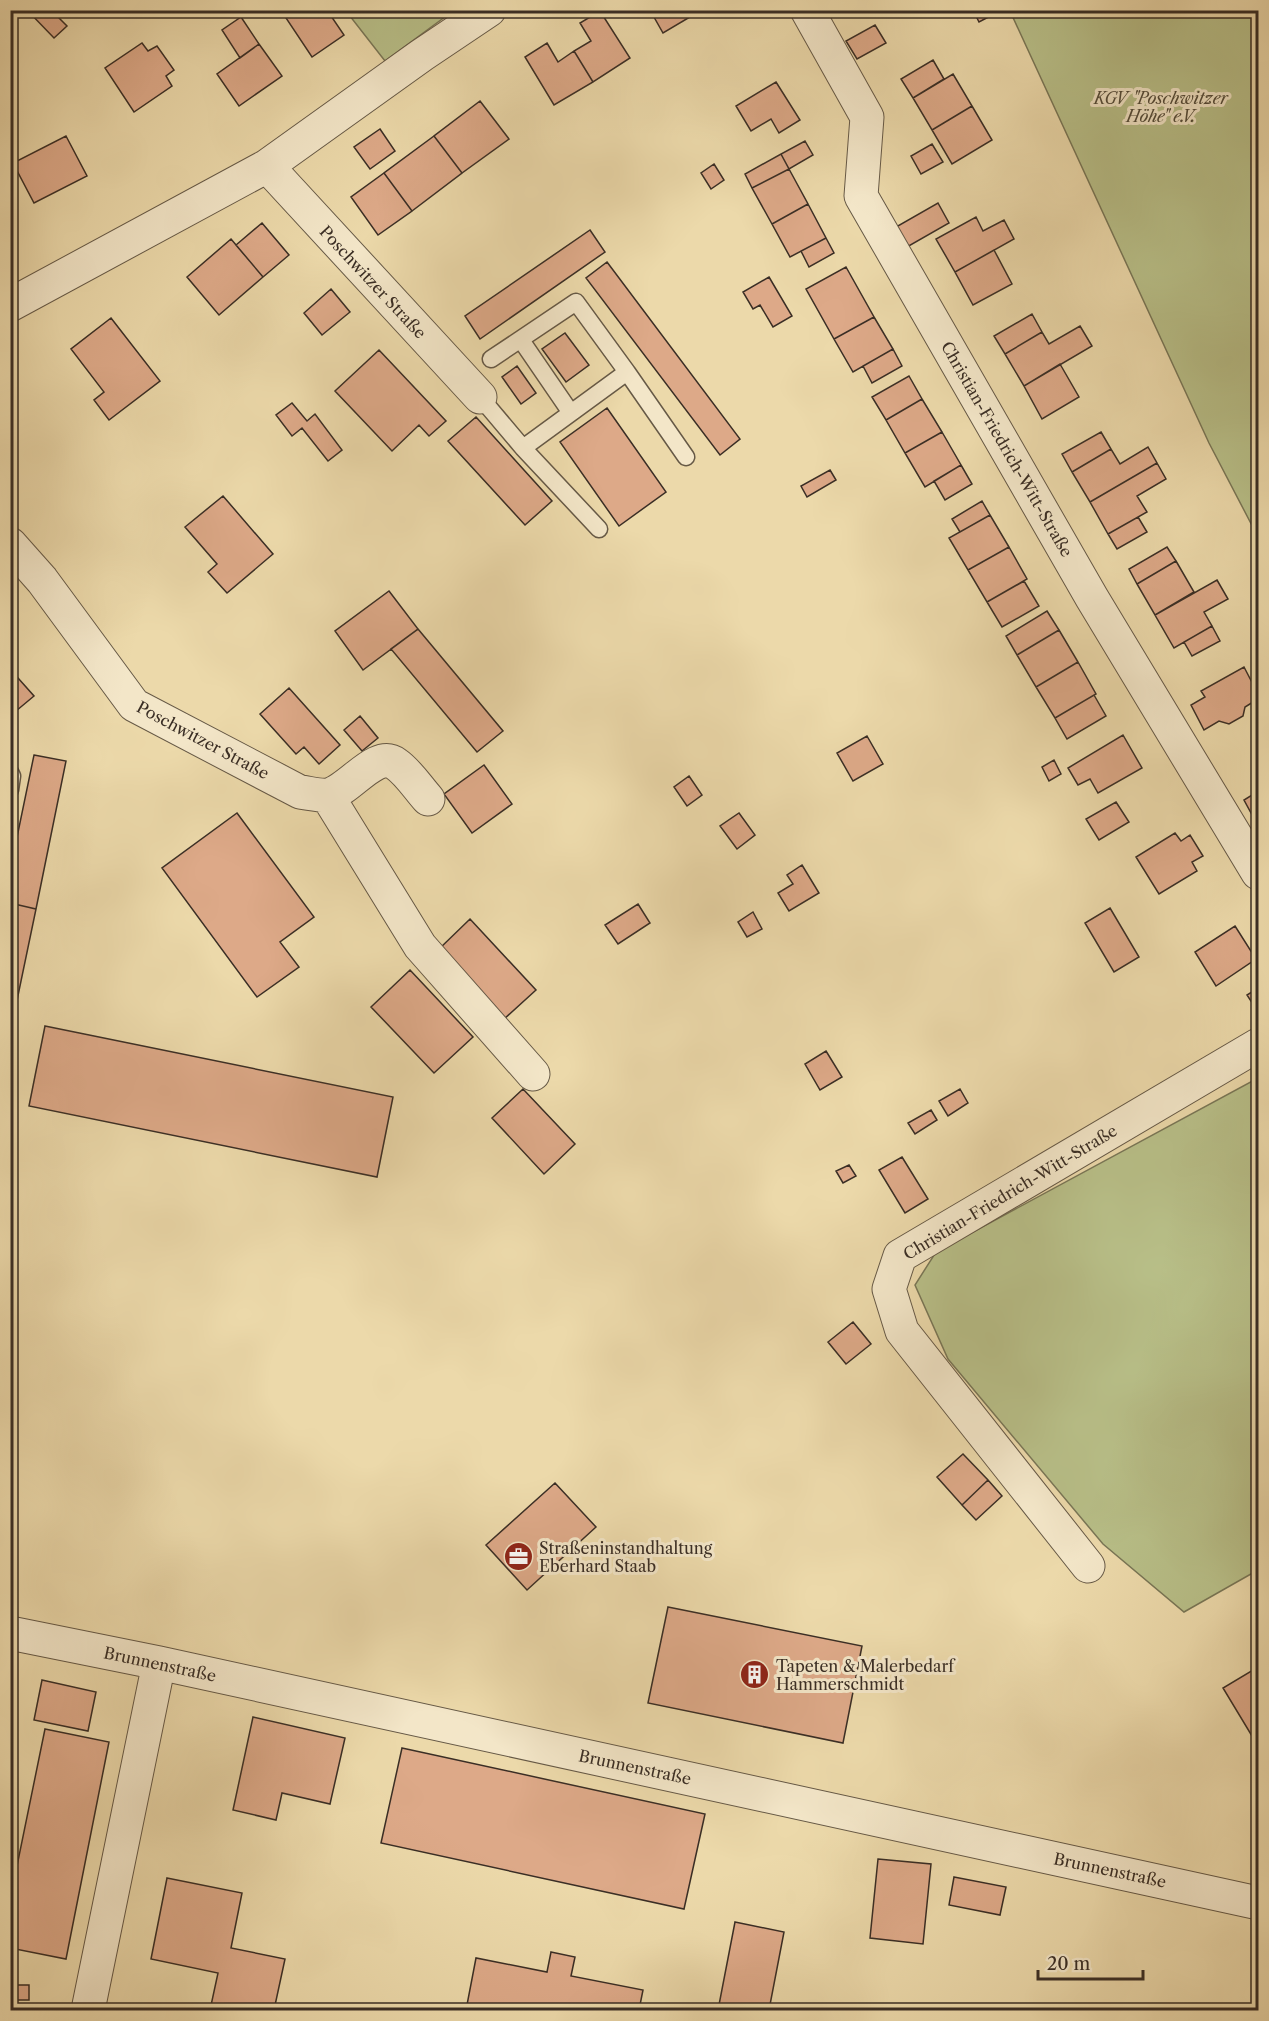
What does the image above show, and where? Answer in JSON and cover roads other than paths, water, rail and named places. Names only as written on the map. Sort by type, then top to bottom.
[{"type":"street","points":[[10,305],[267,166],[489,10]]},
{"type":"street","name":"Christian-Friedrich-Witt-Straße","points":[[807,10],[867,117],[861,196],[1092,598],[1258,873]]},
{"type":"street","name":"Poschwitzer Straße","points":[[267,166],[480,397]]},
{"type":"street","name":"Poschwitzer Straße","points":[[10,544],[42,580],[134,705],[300,792],[327,795]]},
{"type":"street","points":[[428,799],[397,764],[387,760],[376,761],[347,786],[327,795],[420,946],[533,1074]]},
{"type":"street","name":"Christian-Friedrich-Witt-Straße","points":[[1088,1566],[902,1331],[889,1289],[900,1256],[1258,1044]]},
{"type":"street","name":"Brunnenstraße","points":[[10,1633],[159,1663],[1258,1903]]},
{"type":"street","points":[[88,2010],[159,1663]]},
{"type":"lane","points":[[491,359],[576,302],[686,457]]},
{"type":"lane","points":[[521,340],[571,413]]},
{"type":"lane","points":[[523,448],[627,372]]},
{"type":"lane","points":[[480,397],[523,448],[599,529]]},
{"type":"lane","points":[[10,772],[10,790]]},
{"type":"place","name":"Straßeninstandhaltung Eberhard Staab","points":[[518,1557]]},
{"type":"place","name":"Tapeten & Malerbedarf Hammerschmidt","points":[[755,1675]]},
{"type":"park label","name":"KGV \"Poschwitzer Höhe\" e.V.","points":[[1161,107]]}]
